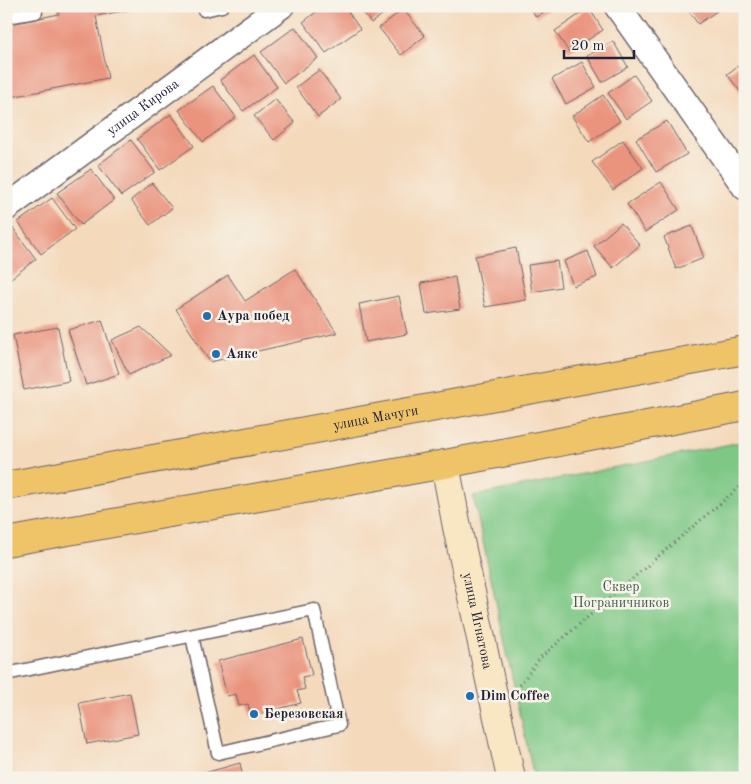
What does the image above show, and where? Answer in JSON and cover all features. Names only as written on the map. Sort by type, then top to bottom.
[{"type":"main road","name":"улица Мачуги","points":[[6,486],[745,350]]},
{"type":"main road","points":[[6,542],[368,476],[446,464],[745,406]]},
{"type":"street","name":"улица Кирова","points":[[6,208],[281,6]]},
{"type":"street","points":[[617,6],[745,187]]},
{"type":"street","name":"улица Игнатова","points":[[446,464],[457,527],[511,778]]},
{"type":"lane","points":[[6,17],[36,12],[35,6]]},
{"type":"lane","points":[[203,6],[204,10],[222,6]]},
{"type":"lane","points":[[6,674],[314,610],[339,725],[218,753],[192,636]]},
{"type":"path","points":[[515,692],[540,658],[745,482]]},
{"type":"green space","name":"Сквер Пограничников","points":[[745,441],[745,778],[534,778],[473,496]]},
{"type":"building","points":[[57,6],[143,7],[96,16],[108,78],[6,98],[6,25],[59,14]]},
{"type":"building","points":[[324,6],[344,6],[360,29],[326,53],[303,22]]},
{"type":"building","points":[[358,6],[394,6],[371,23]]},
{"type":"building","points":[[529,6],[553,6],[536,17]]},
{"type":"building","points":[[685,6],[724,6],[698,24]]},
{"type":"building","points":[[589,8],[603,30],[569,52],[555,31]]},
{"type":"building","points":[[403,9],[425,36],[401,55],[379,28]]},
{"type":"building","points":[[295,27],[318,58],[284,83],[261,52]]},
{"type":"building","points":[[613,41],[628,67],[602,82],[587,56]]},
{"type":"building","points":[[254,55],[277,87],[243,111],[220,80]]},
{"type":"building","points":[[745,61],[745,98],[727,74]]},
{"type":"building","points":[[582,62],[596,87],[566,104],[552,79]]},
{"type":"building","points":[[319,70],[341,99],[318,117],[296,87]]},
{"type":"building","points":[[634,75],[652,101],[626,119],[608,93]]},
{"type":"building","points":[[213,86],[236,117],[203,142],[179,110]]},
{"type":"building","points":[[603,95],[620,121],[589,142],[572,116]]},
{"type":"building","points":[[275,99],[295,123],[274,140],[254,116]]},
{"type":"building","points":[[171,114],[194,146],[160,170],[137,139]]},
{"type":"building","points":[[667,121],[687,154],[656,172],[636,139]]},
{"type":"building","points":[[131,140],[155,172],[121,196],[98,165]]},
{"type":"building","points":[[623,140],[643,168],[613,190],[592,162]]},
{"type":"building","points":[[91,169],[114,200],[81,225],[57,193]]},
{"type":"building","points":[[661,182],[679,210],[645,232],[627,204]]},
{"type":"building","points":[[152,183],[172,208],[150,225],[131,200]]},
{"type":"building","points":[[52,198],[75,229],[41,254],[18,222]]},
{"type":"building","points":[[621,223],[640,245],[613,268],[594,246]]},
{"type":"building","points":[[692,226],[704,258],[676,269],[664,237]]},
{"type":"building","points":[[13,228],[36,259],[6,282],[6,233]]},
{"type":"building","points":[[516,248],[526,300],[485,307],[475,256]]},
{"type":"building","points":[[588,251],[597,277],[573,286],[564,261]]},
{"type":"building","points":[[557,261],[561,287],[532,292],[528,265]]},
{"type":"building","points":[[295,269],[337,333],[210,362],[176,309],[228,275],[245,301]]},
{"type":"building","points":[[455,277],[460,309],[426,314],[421,283]]},
{"type":"building","points":[[399,296],[407,334],[366,342],[359,304]]},
{"type":"building","points":[[102,320],[119,374],[86,385],[68,330]]},
{"type":"building","points":[[58,327],[69,381],[24,390],[13,335]]},
{"type":"building","points":[[141,327],[171,355],[129,375],[112,340]]},
{"type":"building","points":[[303,639],[312,675],[302,677],[305,689],[297,691],[301,703],[251,716],[248,704],[239,706],[236,694],[227,696],[218,661]]},
{"type":"building","points":[[130,693],[138,734],[87,744],[79,703]]},
{"type":"building","points":[[240,763],[243,778],[195,778],[194,776]]},
{"type":"place","name":"Аура побед","points":[[207,316]]},
{"type":"place","name":"Аякс","points":[[216,354]]},
{"type":"place","name":"Dim Coffee","points":[[470,696]]},
{"type":"place","name":"Березовская","points":[[254,714]]}]
